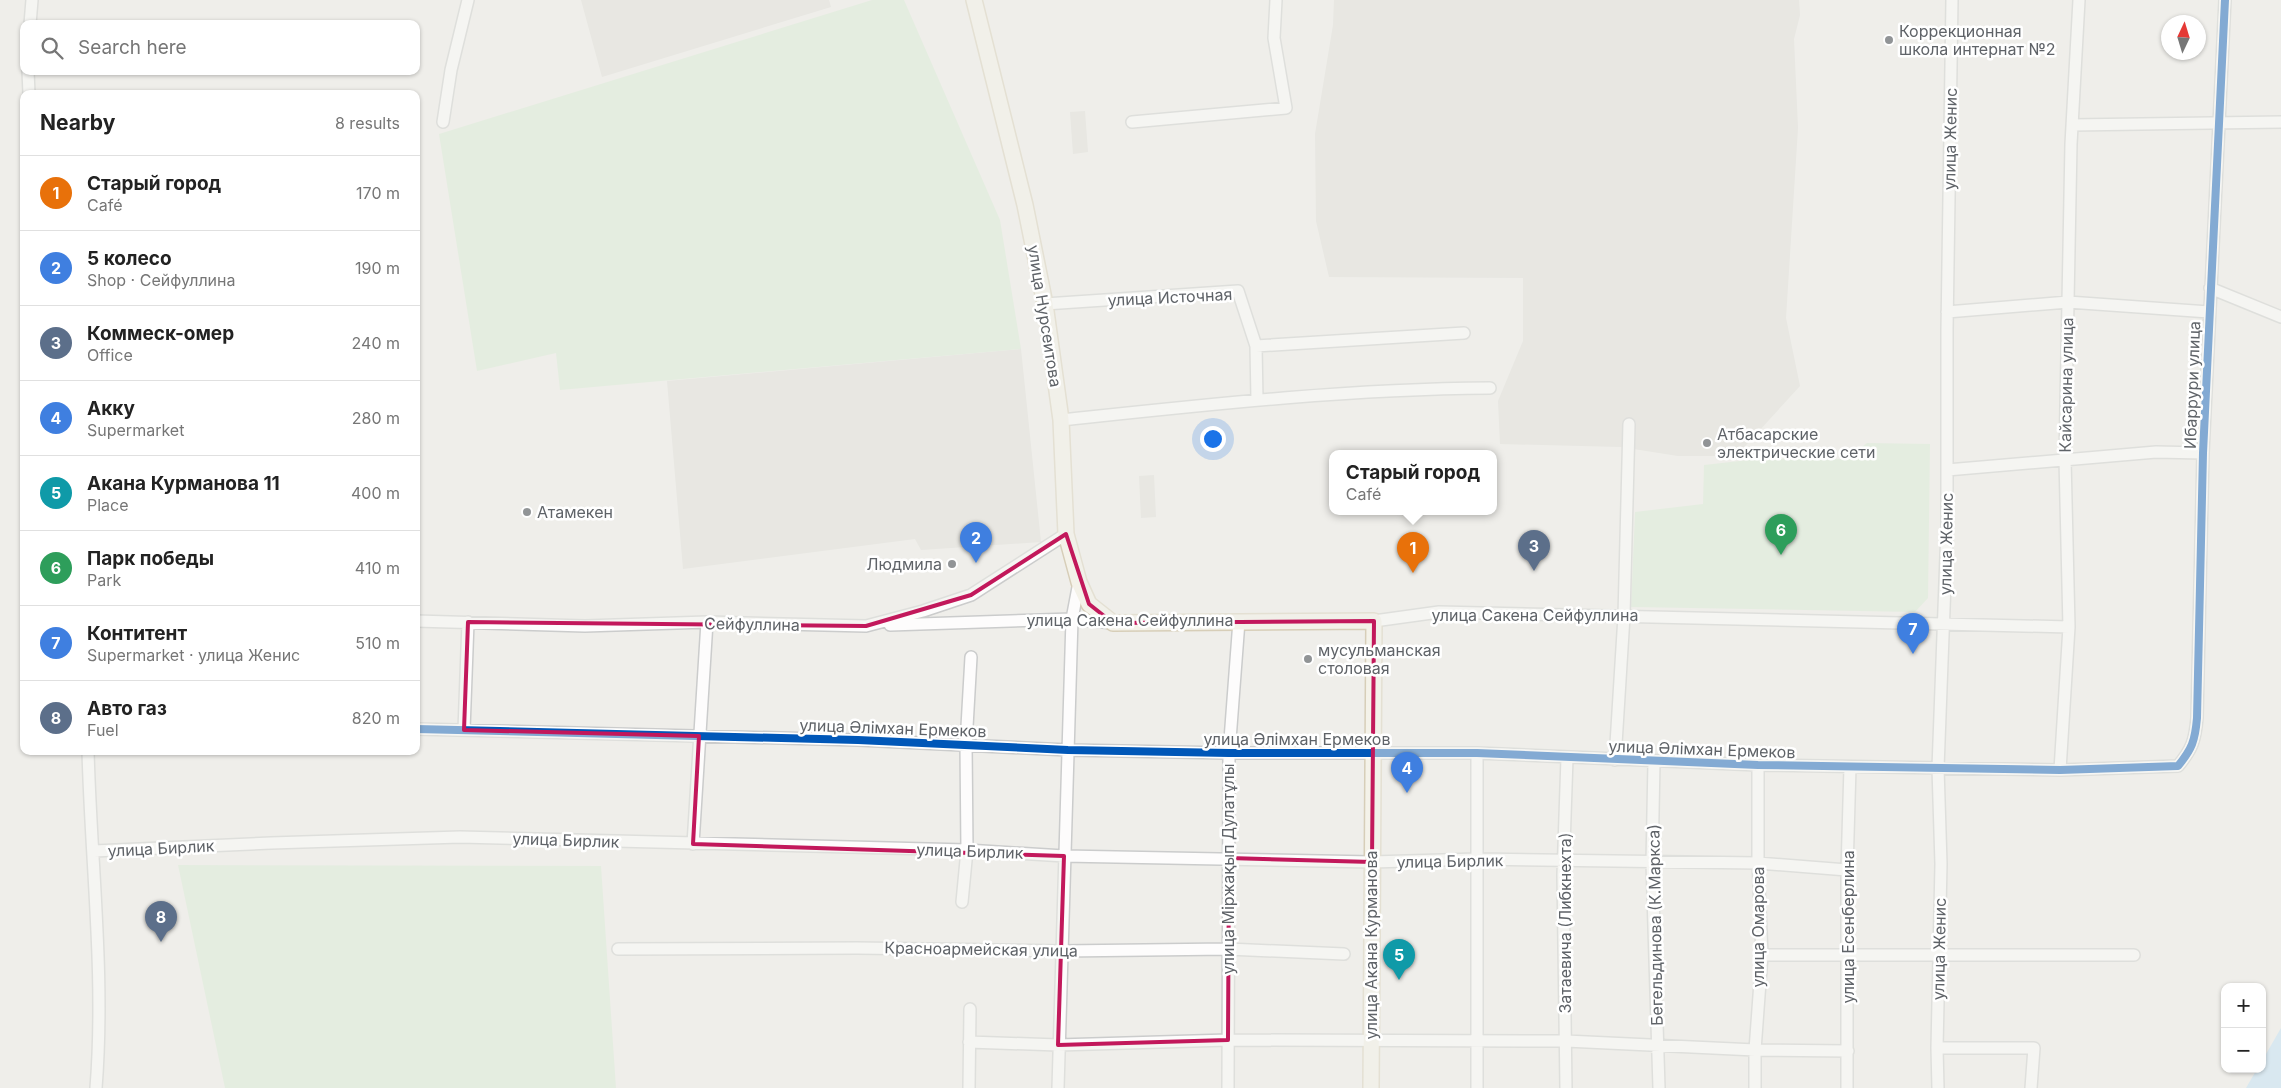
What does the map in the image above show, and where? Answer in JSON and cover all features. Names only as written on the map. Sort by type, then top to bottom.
[{"type":"main road","name":"улица Нурсеитова","points":[[974,0],[1025,204],[1045,304],[1061,420],[1066,534],[1079,582],[1089,604],[1113,623]]},
{"type":"main road","name":"улица Сакена Сейфуллина","points":[[1113,623],[1374,621]]},
{"type":"main road","name":"улица Акана Курманова","points":[[1371,1088],[1374,621]]},
{"type":"street","points":[[30,20],[32,0]]},
{"type":"street","points":[[443,122],[451,70],[468,0]]},
{"type":"street","points":[[1132,122],[1286,108],[1274,38],[1276,0]]},
{"type":"street","name":"улица Женис","points":[[1938,1088],[1937,1048],[1941,864],[1938,768],[1944,622],[1947,470],[1947,312],[1952,0]]},
{"type":"street","name":"Кайсарина улица","points":[[2060,770],[2069,627],[2064,459],[2072,125],[2079,0]]},
{"type":"street","name":"Ибаррури улица","points":[[2178,766],[2196,739],[2203,452],[2224,0]]},
{"type":"street","points":[[28,75],[29,90]]},
{"type":"street","points":[[2072,125],[2218,121],[2281,122]]},
{"type":"street","points":[[2210,288],[2281,317]]},
{"type":"street","name":"улица Источная","points":[[1045,304],[1238,291],[1256,346],[1257,400]]},
{"type":"street","points":[[1947,312],[2068,302],[2209,312]]},
{"type":"street","points":[[1256,346],[1464,333]]},
{"type":"street","points":[[1061,420],[1257,400],[1421,388],[1490,388]]},
{"type":"street","points":[[1614,760],[1624,616],[1629,424]]},
{"type":"street","points":[[1947,470],[2156,452],[2203,452]]},
{"type":"street","name":"Сейфуллина","points":[[420,620],[585,626],[707,622],[866,626],[923,611],[970,595],[1066,534]]},
{"type":"street","points":[[1058,1088],[1072,619],[1079,582]]},
{"type":"street","name":"улица Сакена Сейфуллина","points":[[1374,621],[1439,612],[1944,622],[2069,627]]},
{"type":"street","name":"улица Сакена Сейфуллина","points":[[866,626],[1072,619],[1113,623]]},
{"type":"street","name":"улица Міржақып Дулатұлы","points":[[1228,1088],[1229,753],[1239,621]]},
{"type":"street","points":[[464,730],[468,622]]},
{"type":"street","points":[[693,844],[707,622]]},
{"type":"street","points":[[962,902],[967,850],[966,744],[971,657]]},
{"type":"street","name":"улица Әлімхан Ермеков","points":[[420,729],[966,744],[1068,750],[1229,753],[1477,753],[1654,762],[1850,767],[2060,770],[2178,766]]},
{"type":"street","points":[[1477,753],[1477,1088]]},
{"type":"street","points":[[88,755],[94,851],[100,1033],[96,1088]]},
{"type":"street","name":"Затаевича (Либкнехта)","points":[[1566,1088],[1563,861],[1567,758]]},
{"type":"street","name":"Бегельдинова (К.Маркса)","points":[[1654,762],[1652,863],[1659,1088]]},
{"type":"street","name":"улица Омарова","points":[[1755,1088],[1755,1050],[1762,955],[1758,864],[1758,765]]},
{"type":"street","name":"улица Есенберлина","points":[[1847,1088],[1848,954],[1846,870],[1850,767]]},
{"type":"street","name":"улица Бирлик","points":[[94,851],[271,842],[460,838],[967,850],[1064,856],[1372,862],[1477,859],[1758,864],[1846,870]]},
{"type":"street","name":"Красноармейская улица","points":[[618,949],[857,948],[1062,951],[1228,949],[1344,954]]},
{"type":"street","points":[[1762,955],[2134,955]]},
{"type":"street","points":[[968,1088],[970,1008]]},
{"type":"street","points":[[969,1042],[1058,1045],[1228,1040],[1371,1042],[1566,1041],[1755,1050],[1848,1051]]},
{"type":"street","points":[[1937,1048],[2034,1048],[2031,1088]]},
{"type":"highlighted area","points":[[1066,534],[1089,604],[1113,623],[1374,621],[1372,862],[1229,858],[1228,1040],[1058,1045],[1064,856],[693,844],[699,736],[464,730],[468,622],[866,626],[971,595]]},
{"type":"shaded area","points":[[581,0],[829,0],[831,7],[602,77]]},
{"type":"shaded area","points":[[1334,0],[1799,0],[1800,15],[1794,39],[1798,128],[1786,318],[1800,386],[1736,456],[1678,456],[1621,447],[1500,444],[1498,401],[1523,341],[1523,278],[1329,277],[1316,221],[1315,134],[1333,25]]},
{"type":"shaded area","points":[[1085,111],[1088,152],[1073,154],[1070,112]]},
{"type":"shaded area","points":[[1021,349],[1041,542],[921,550],[915,539],[683,569],[667,381]]},
{"type":"shaded area","points":[[1154,475],[1156,517],[1141,518],[1139,476]]},
{"type":"green space","points":[[872,0],[904,0],[1000,220],[1021,349],[560,390],[556,353],[477,371],[439,134]]},
{"type":"green space","points":[[1867,443],[1930,444],[1928,598],[1915,612],[1631,607],[1635,512],[1703,504],[1704,465],[1757,459],[1846,459]]},
{"type":"green space","points":[[178,865],[601,866],[616,1088],[225,1088]]},
{"type":"water","points":[[2281,1028],[2281,1088],[2246,1088],[2255,1073],[2266,1073],[2266,1054]]},
{"type":"cycle path","points":[[420,729],[858,740],[1068,750],[1229,753],[1477,753],[1758,765],[2060,770],[2178,766],[2187,755],[2192,744],[2197,718],[2203,453],[2225,0]]},
{"type":"place","name":"Коррекционная школа интернат №2","points":[[1889,40]]},
{"type":"place","name":"Атбасарские электрические сети","points":[[1707,443]]},
{"type":"place","name":"Атамекен","points":[[527,512]]},
{"type":"place","name":"Парк победы","points":[[1781,555]]},
{"type":"place","name":"5 колесо","points":[[976,563]]},
{"type":"place","name":"Людмила","points":[[952,564]]},
{"type":"place","name":"Коммеск-омер","points":[[1534,571]]},
{"type":"place","name":"Старый город","points":[[1413,573]]},
{"type":"place","name":"Контитент","points":[[1913,654]]},
{"type":"place","name":"мусульманская столовая","points":[[1308,659]]},
{"type":"place","name":"Акку","points":[[1407,793]]},
{"type":"place","name":"Авто газ","points":[[161,942]]},
{"type":"place","name":"Акана Курманова 11","points":[[1399,980]]}]
